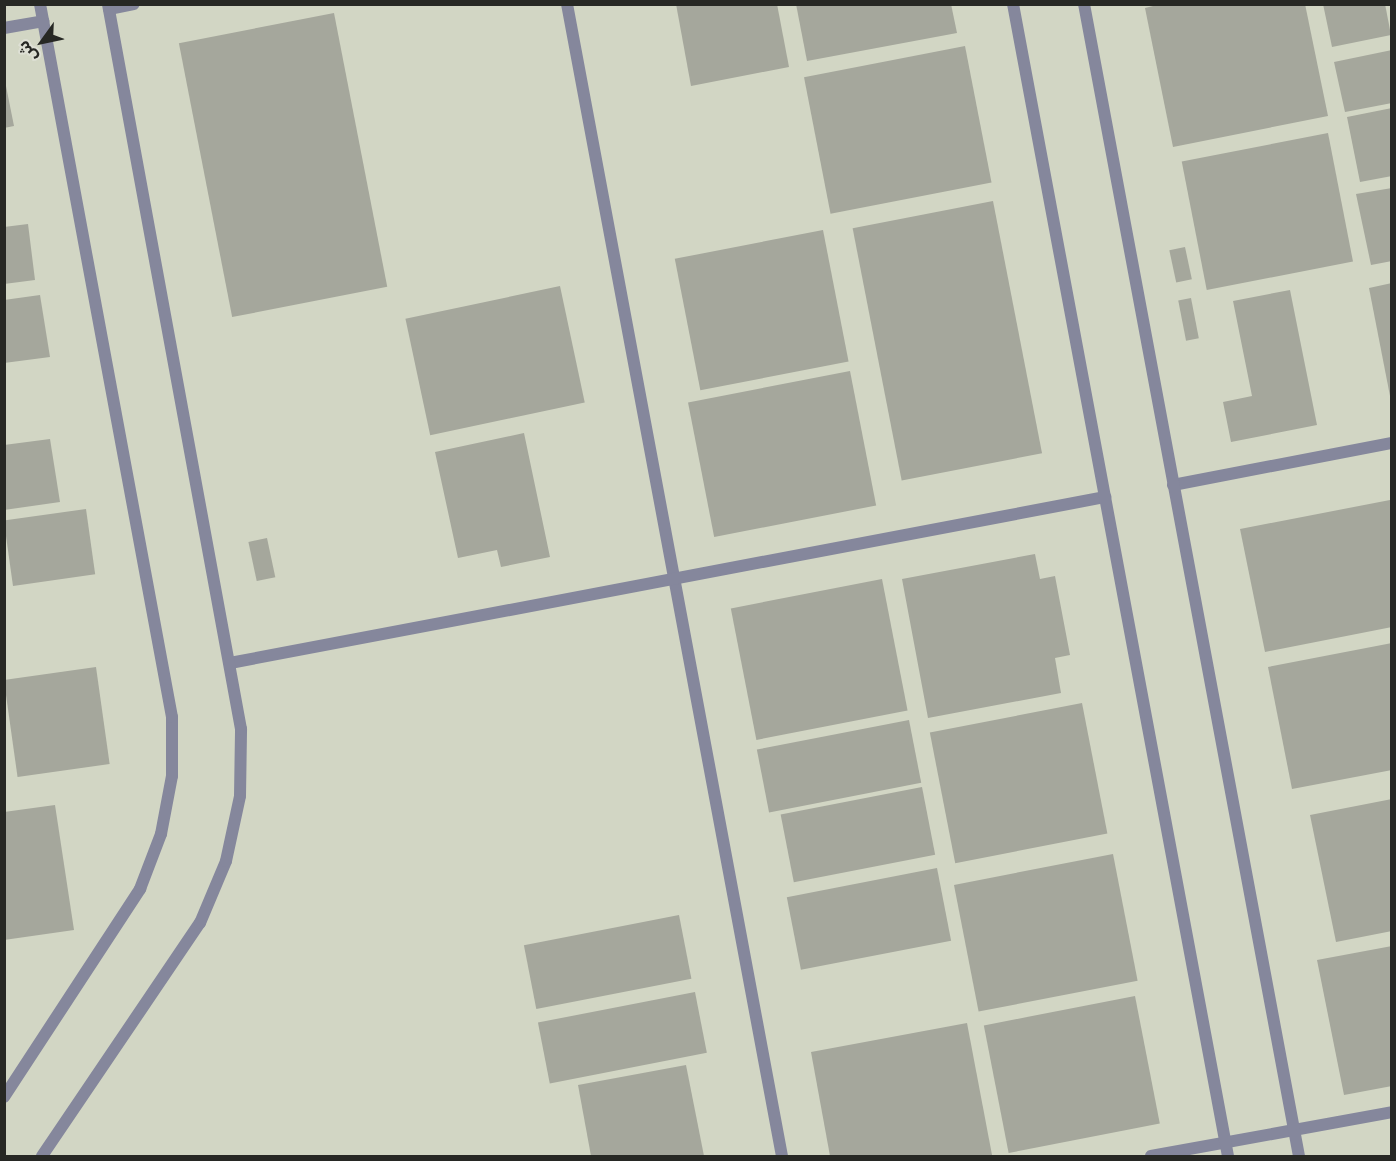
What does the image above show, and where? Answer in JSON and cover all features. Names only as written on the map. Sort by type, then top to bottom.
[{"type":"street","points":[[4,1097],[140,889],[161,834],[172,776],[172,717],[40,4]]},
{"type":"street","points":[[42,1156],[200,923],[226,861],[240,796],[241,729],[109,7],[134,4]]},
{"type":"street","points":[[567,4],[782,1156]]},
{"type":"street","points":[[1014,4],[1228,1156]]},
{"type":"street","points":[[1084,4],[1299,1156]]},
{"type":"street","points":[[4,28],[43,21]]},
{"type":"street","points":[[1173,484],[1392,443]]},
{"type":"street","points":[[230,663],[1105,497]]},
{"type":"street","points":[[1151,1156],[1392,1112]]},
{"type":"shaded area","points":[[5,5],[1391,5],[1391,1156],[5,1156]]},
{"type":"building","points":[[676,4],[777,4],[789,67],[691,86]]},
{"type":"building","points":[[796,4],[951,4],[957,33],[807,61]]},
{"type":"building","points":[[1161,4],[1305,4],[1328,116],[1173,147],[1145,8]]},
{"type":"building","points":[[1323,4],[1385,4],[1391,35],[1332,47]]},
{"type":"building","points":[[334,13],[387,287],[232,317],[179,43]]},
{"type":"building","points":[[965,46],[992,182],[831,214],[804,77]]},
{"type":"building","points":[[1392,50],[1392,103],[1345,112],[1334,62]]},
{"type":"building","points":[[4,76],[14,126],[4,128]]},
{"type":"building","points":[[1392,108],[1392,176],[1360,182],[1347,117]]},
{"type":"building","points":[[1328,133],[1353,262],[1207,290],[1182,161]]},
{"type":"building","points":[[1392,188],[1392,261],[1371,265],[1356,194]]},
{"type":"building","points":[[993,201],[1042,453],[902,481],[853,228]]},
{"type":"building","points":[[28,224],[35,280],[4,284],[4,227]]},
{"type":"building","points":[[823,230],[849,362],[700,390],[675,259]]},
{"type":"building","points":[[1185,247],[1192,279],[1176,283],[1169,250]]},
{"type":"building","points":[[1392,283],[1392,396],[1390,396],[1369,288]]},
{"type":"building","points":[[560,286],[585,402],[430,435],[405,319]]},
{"type":"building","points":[[1290,290],[1317,425],[1231,442],[1223,402],[1252,396],[1233,301]]},
{"type":"building","points":[[40,295],[50,357],[4,363],[4,300]]},
{"type":"building","points":[[1191,298],[1199,338],[1186,341],[1178,300]]},
{"type":"building","points":[[850,371],[876,505],[714,537],[688,402]]},
{"type":"building","points":[[524,433],[550,557],[501,567],[497,550],[458,558],[435,452]]},
{"type":"building","points":[[50,439],[60,502],[4,510],[4,445]]},
{"type":"building","points":[[1390,500],[1392,627],[1265,652],[1240,529]]},
{"type":"building","points":[[86,509],[95,574],[13,586],[4,521]]},
{"type":"building","points":[[267,538],[275,577],[257,581],[248,542]]},
{"type":"building","points":[[1035,554],[1040,579],[1055,576],[1070,655],[1055,658],[1061,693],[928,718],[902,579]]},
{"type":"building","points":[[882,579],[908,711],[756,740],[731,608]]},
{"type":"building","points":[[1392,643],[1392,770],[1292,789],[1268,667]]},
{"type":"building","points":[[96,667],[110,764],[18,777],[4,680]]},
{"type":"building","points":[[1082,703],[1107,834],[955,863],[930,733]]},
{"type":"building","points":[[909,720],[921,783],[769,812],[757,750]]},
{"type":"building","points":[[922,787],[935,855],[794,882],[781,814]]},
{"type":"building","points":[[1392,799],[1392,931],[1336,942],[1310,815]]},
{"type":"building","points":[[55,805],[74,930],[4,940],[4,812]]},
{"type":"building","points":[[1113,854],[1138,981],[979,1012],[954,885]]},
{"type":"building","points":[[937,868],[951,941],[801,970],[787,897]]},
{"type":"building","points":[[679,915],[691,979],[536,1009],[524,945]]},
{"type":"building","points":[[1392,946],[1392,1086],[1344,1095],[1317,960]]},
{"type":"building","points":[[695,992],[707,1053],[550,1083],[538,1023]]},
{"type":"building","points":[[1135,996],[1160,1124],[1009,1153],[984,1025]]},
{"type":"building","points":[[967,1023],[992,1155],[830,1156],[811,1052]]},
{"type":"building","points":[[686,1065],[704,1156],[591,1156],[578,1085]]}]
